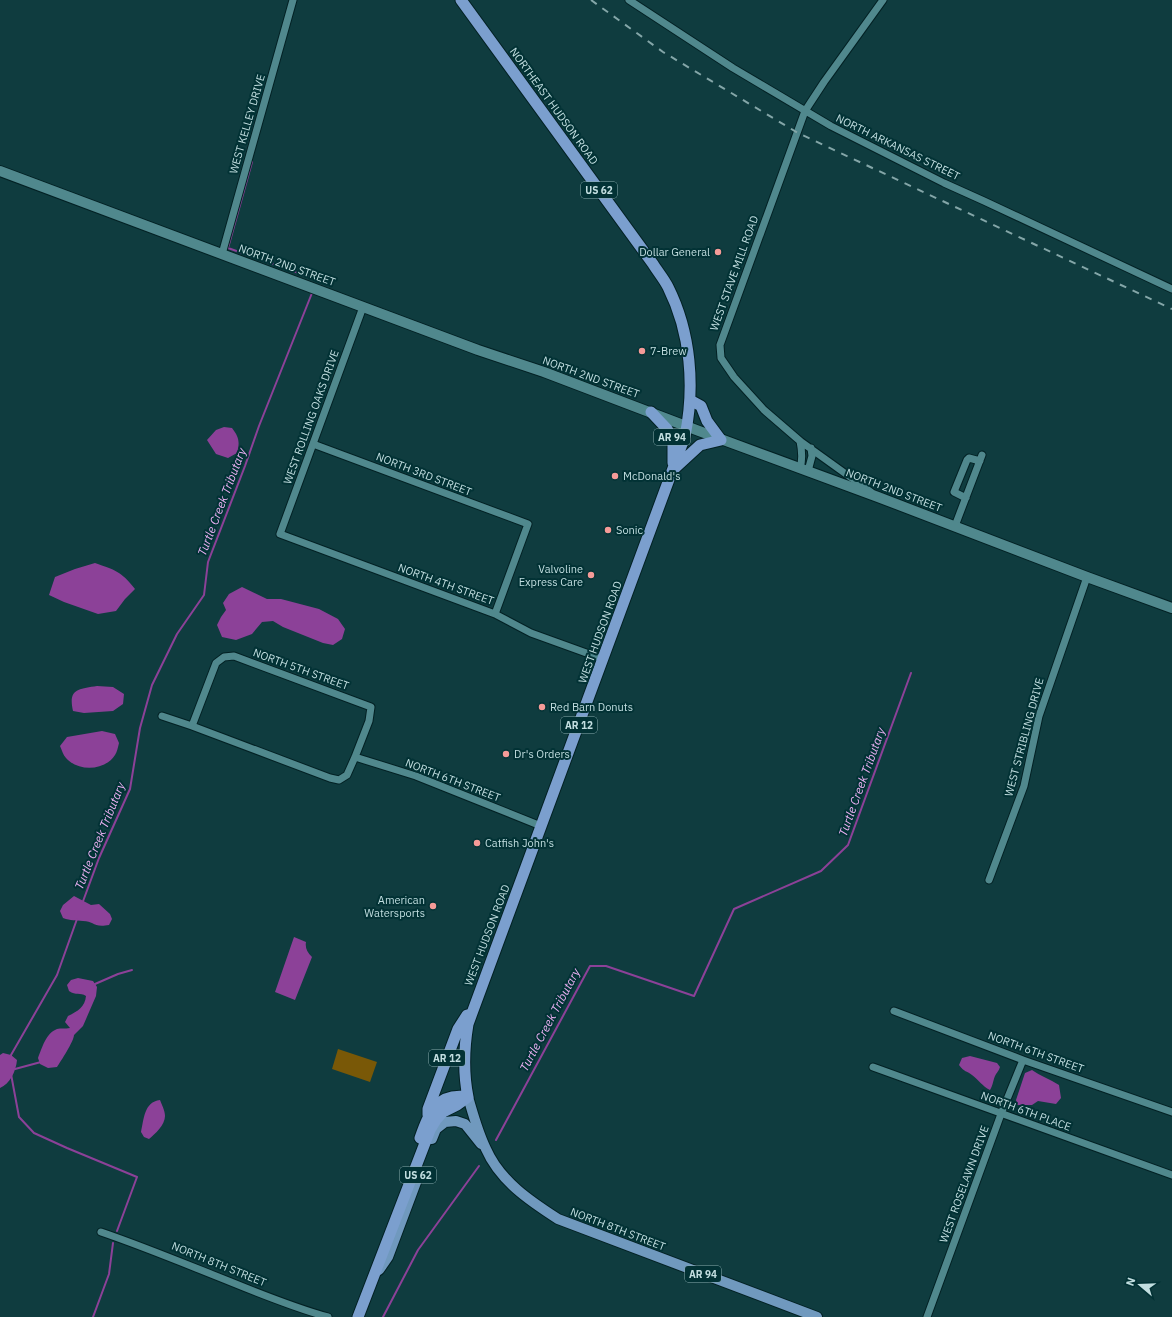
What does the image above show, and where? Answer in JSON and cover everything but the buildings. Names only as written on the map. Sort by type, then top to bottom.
[{"type":"highway","name":"NORTHEAST HUDSON ROAD","points":[[461,0],[667,286],[676,305],[685,336],[690,379],[690,400],[687,426]]},
{"type":"highway","points":[[690,400],[700,406],[707,421],[721,440]]},
{"type":"highway","name":"AR 94","points":[[651,412],[667,429],[673,440],[674,470]]},
{"type":"highway","name":"WEST HUDSON ROAD","points":[[468,1097],[464,1060],[465,1042],[468,1024],[475,1002],[674,470],[687,426]]},
{"type":"highway","name":"AR 12","points":[[674,470],[700,445],[721,440]]},
{"type":"highway","name":"AR 12","points":[[428,1117],[428,1109],[458,1029],[475,1002]]},
{"type":"highway","points":[[428,1117],[443,1099],[456,1095],[468,1097]]},
{"type":"highway","name":"US 62","points":[[373,1279],[430,1130],[436,1120],[444,1112],[457,1106],[468,1097]]},
{"type":"highway","name":"US 62","points":[[373,1279],[375,1256],[428,1117]]},
{"type":"highway","points":[[358,1317],[373,1279]]},
{"type":"main road","name":"NORTH 2ND STREET","points":[[0,171],[478,350],[544,372],[721,440],[878,497],[1172,608]]},
{"type":"main road","name":"NORTH 8TH STREET","points":[[468,1097],[486,1150],[493,1162],[508,1181],[531,1202],[558,1219],[589,1232],[817,1317]]},
{"type":"main road","name":"US 62","points":[[373,1279],[388,1257],[436,1129],[445,1122],[456,1121],[465,1124],[486,1150]]},
{"type":"street","name":"WEST KELLEY DRIVE","points":[[222,254],[293,0]]},
{"type":"street","name":"NORTH ARKANSAS STREET","points":[[629,0],[733,68],[831,126],[944,183],[990,203],[1172,289]]},
{"type":"street","name":"WEST STAVE MILL ROAD","points":[[878,497],[800,441],[764,410],[734,377],[721,358],[720,345],[806,111],[824,82],[883,0]]},
{"type":"street","name":"WEST ROLLING OAKS DRIVE","points":[[280,534],[363,306]]},
{"type":"street","points":[[800,441],[803,451],[804,470]]},
{"type":"street","name":"NORTH 3RD STREET","points":[[313,444],[528,524],[495,614]]},
{"type":"street","points":[[804,470],[812,456],[810,448]]},
{"type":"street","points":[[955,526],[966,498],[981,458],[969,458],[967,460],[954,492],[966,498]]},
{"type":"street","name":"NORTH 4TH STREET","points":[[280,534],[495,614],[531,633],[603,659]]},
{"type":"street","name":"WEST STRIBLING DRIVE","points":[[989,880],[1024,786],[1039,716],[1087,577]]},
{"type":"street","name":"NORTH 5TH STREET","points":[[192,726],[216,663],[224,657],[234,656],[371,707],[369,720],[355,757]]},
{"type":"street","points":[[162,716],[339,780],[347,775],[355,757]]},
{"type":"street","name":"NORTH 6TH STREET","points":[[355,757],[416,776],[541,826]]},
{"type":"street","name":"NORTH 6TH STREET","points":[[894,1011],[1023,1060],[1172,1112]]},
{"type":"street","name":"WEST ROSELAWN DRIVE","points":[[927,1317],[1001,1114],[1023,1060]]},
{"type":"street","name":"NORTH 6TH PLACE","points":[[873,1067],[1172,1175]]},
{"type":"street","name":"NORTH 8TH STREET","points":[[101,1232],[130,1242],[262,1295],[328,1317]]},
{"type":"shaded area","points":[[224,427],[232,428],[238,440],[237,453],[228,458],[216,454],[207,440],[216,430]]},
{"type":"shaded area","points":[[95,563],[108,567],[117,572],[126,578],[135,589],[116,611],[98,614],[49,595],[55,577]]},
{"type":"shaded area","points":[[242,587],[267,599],[281,599],[319,609],[338,619],[345,629],[342,639],[333,645],[323,643],[283,627],[273,621],[262,622],[252,634],[236,640],[222,637],[217,625],[226,610],[223,603],[229,594]]},
{"type":"shaded area","points":[[97,686],[113,687],[124,694],[123,704],[113,711],[84,713],[73,711],[73,694],[80,689]]},
{"type":"shaded area","points":[[102,731],[115,734],[119,743],[116,754],[105,764],[91,768],[77,766],[71,763],[63,754],[60,746],[67,737]]},
{"type":"shaded area","points":[[74,896],[91,905],[99,904],[110,914],[112,919],[109,925],[100,926],[87,921],[63,918],[60,911],[63,905]]},
{"type":"shaded area","points":[[294,937],[306,942],[307,950],[312,957],[295,1000],[275,992]]},
{"type":"shaded area","points":[[78,978],[93,981],[97,987],[96,996],[83,1026],[74,1035],[70,1046],[57,1067],[48,1068],[40,1064],[38,1058],[47,1037],[57,1029],[70,1028],[65,1022],[68,1016],[80,1008],[85,1000],[86,996],[69,991],[67,985],[71,980]]},
{"type":"shaded area","points":[[338,1049],[377,1062],[370,1082],[332,1069]]},
{"type":"shaded area","points":[[3,1053],[11,1055],[17,1060],[12,1077],[4,1086],[0,1088],[0,1055]]},
{"type":"shaded area","points":[[970,1056],[997,1063],[1000,1067],[995,1075],[990,1090],[959,1065],[962,1058]]},
{"type":"shaded area","points":[[1032,1070],[1059,1085],[1061,1098],[1056,1104],[1038,1101],[1032,1105],[1017,1105],[1016,1100],[1025,1073]]},
{"type":"shaded area","points":[[160,1100],[165,1119],[159,1129],[149,1139],[144,1137],[141,1132],[144,1117],[151,1104]]},
{"type":"waterway","name":"Turtle Creek Tributary","points":[[252,162],[228,248],[316,279],[317,281]]},
{"type":"waterway","name":"Turtle Creek Tributary","points":[[82,904],[99,858],[130,789],[140,728],[152,685],[177,634],[204,595],[208,562],[259,426],[312,293]]},
{"type":"waterway","name":"Turtle Creek Tributary","points":[[496,1140],[590,966],[606,966],[694,996],[734,909],[821,871],[848,845],[911,673]]},
{"type":"waterway","name":"Turtle Creek Tributary","points":[[11,1057],[57,975],[77,919]]},
{"type":"waterway","points":[[94,987],[95,984],[118,974],[132,970]]},
{"type":"waterway","points":[[15,1069],[41,1062]]},
{"type":"waterway","name":"Turtle Creek Tributary","points":[[11,1074],[19,1117],[34,1133],[137,1177],[117,1231]]},
{"type":"waterway","name":"Turtle Creek Tributary","points":[[383,1317],[418,1250],[479,1166]]},
{"type":"waterway","name":"Turtle Creek Tributary","points":[[93,1317],[109,1274],[113,1243]]},
{"type":"railway","points":[[591,0],[663,52],[798,133],[1172,309]]},
{"type":"place","name":"Dollar General","points":[[718,252]]},
{"type":"place","name":"7-Brew","points":[[642,351]]},
{"type":"place","name":"McDonald's","points":[[615,476]]},
{"type":"place","name":"Sonic","points":[[608,530]]},
{"type":"place","name":"Valvoline Express Care","points":[[591,575]]},
{"type":"place","name":"Red Barn Donuts","points":[[542,707]]},
{"type":"place","name":"Dr's Orders","points":[[506,754]]},
{"type":"place","name":"Catfish John's","points":[[477,843]]},
{"type":"place","name":"American Watersports","points":[[433,906]]}]
